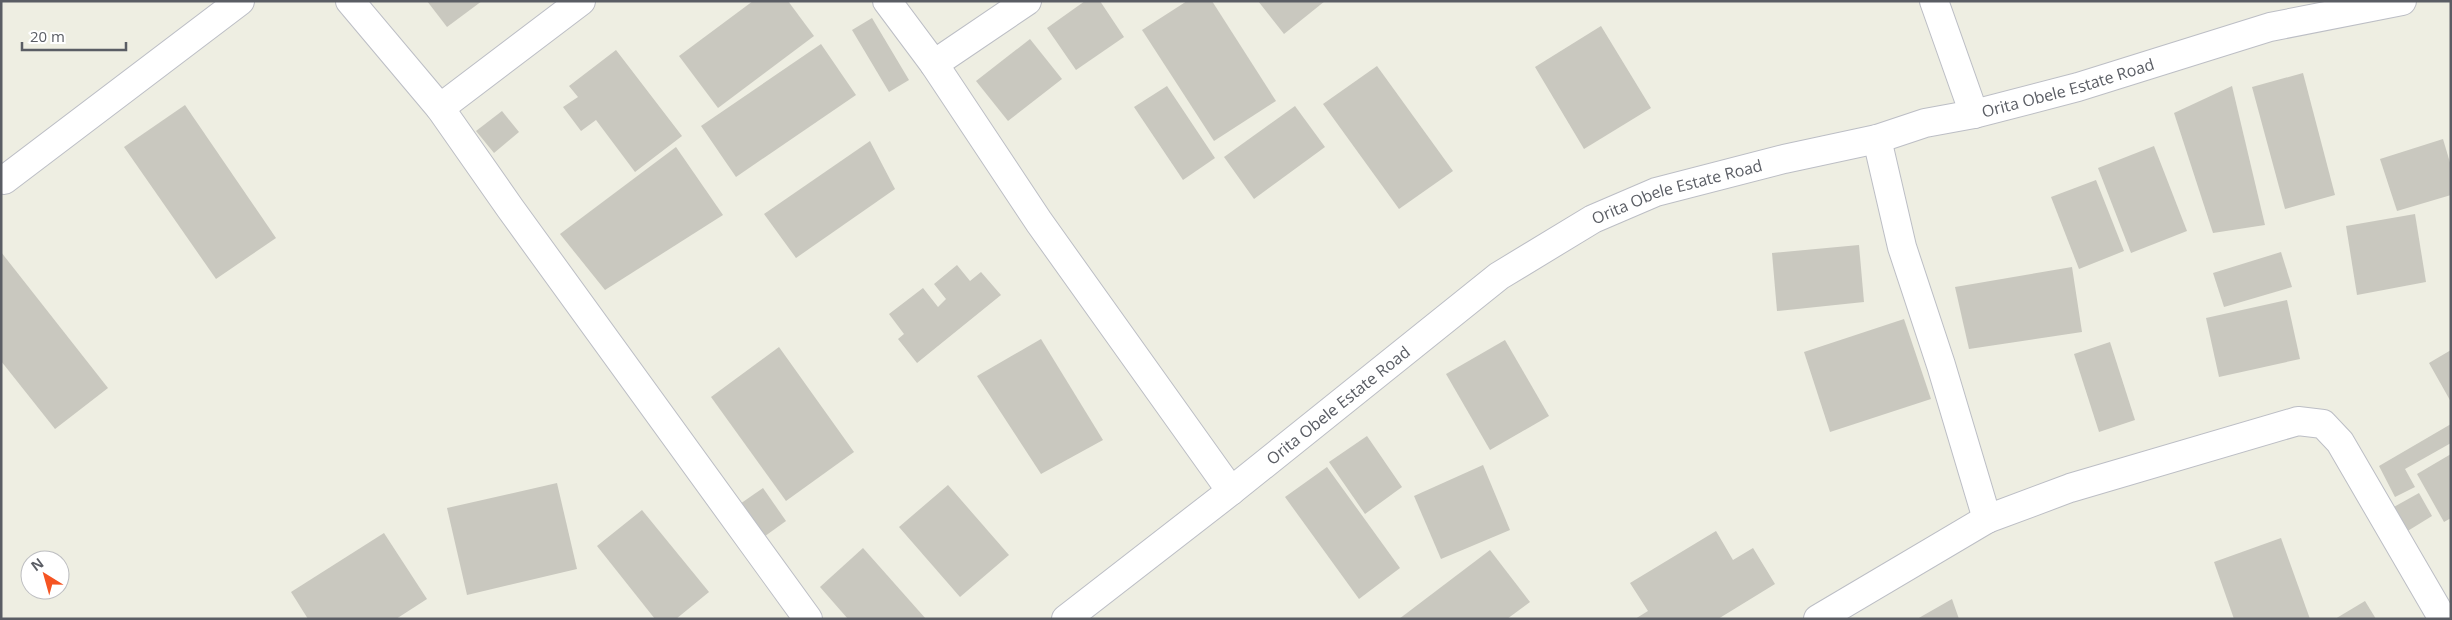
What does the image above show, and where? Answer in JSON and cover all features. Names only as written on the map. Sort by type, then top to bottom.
[{"type":"street","points":[[4,180],[240,1]]},
{"type":"street","points":[[350,1],[440,108],[510,208],[808,619]]},
{"type":"street","points":[[440,108],[581,1]]},
{"type":"street","points":[[887,1],[934,64],[1039,222],[1231,491]]},
{"type":"street","points":[[934,64],[1028,1]]},
{"type":"street","points":[[1934,1],[1974,114]]},
{"type":"street","name":"Orita Obele Estate Road","points":[[1066,619],[1231,491],[1499,276],[1593,219],[1656,192],[1784,159],[1877,139],[1925,123],[1974,114],[2078,86],[2270,27],[2402,1]]},
{"type":"street","points":[[1877,139],[1902,247],[1941,365],[1987,519]]},
{"type":"street","points":[[1818,619],[1987,519],[2070,488],[2298,421],[2323,424],[2340,442],[2443,619]]},
{"type":"building","points":[[427,1],[482,1],[447,27]]},
{"type":"building","points":[[753,1],[788,1],[814,36],[718,108],[679,56]]},
{"type":"building","points":[[1085,1],[1100,1],[1124,37],[1076,70],[1047,28]]},
{"type":"building","points":[[1187,1],[1212,1],[1276,101],[1214,141],[1142,30]]},
{"type":"building","points":[[1258,1],[1325,1],[1284,34]]},
{"type":"building","points":[[872,18],[909,80],[889,92],[852,30]]},
{"type":"building","points":[[1601,26],[1651,108],[1584,149],[1535,67]]},
{"type":"building","points":[[1030,39],[1062,79],[1008,121],[976,81]]},
{"type":"building","points":[[821,44],[856,95],[736,177],[701,126]]},
{"type":"building","points":[[616,50],[682,136],[635,172],[596,120],[581,131],[563,107],[578,97],[569,86]]},
{"type":"building","points":[[1377,66],[1453,171],[1399,209],[1323,104]]},
{"type":"building","points":[[2303,73],[2335,195],[2285,209],[2252,87]]},
{"type":"building","points":[[1167,86],[1215,158],[1183,180],[1134,107]]},
{"type":"building","points":[[2232,86],[2265,225],[2213,233],[2174,113]]},
{"type":"building","points":[[185,105],[276,238],[216,279],[124,147]]},
{"type":"building","points":[[1295,106],[1325,147],[1254,199],[1224,157]]},
{"type":"building","points":[[502,111],[519,132],[494,153],[476,131]]},
{"type":"building","points":[[2443,139],[2451,166],[2451,195],[2397,211],[2380,159]]},
{"type":"building","points":[[870,141],[895,189],[796,258],[764,214]]},
{"type":"building","points":[[2154,146],[2187,231],[2131,253],[2098,168]]},
{"type":"building","points":[[676,147],[723,215],[605,290],[560,234]]},
{"type":"building","points":[[2096,180],[2124,251],[2079,269],[2051,197]]},
{"type":"building","points":[[2415,214],[2426,282],[2357,295],[2346,226]]},
{"type":"building","points":[[1859,245],[1864,302],[1777,311],[1772,253]]},
{"type":"building","points":[[1,252],[108,388],[55,429],[1,361]]},
{"type":"building","points":[[2281,252],[2292,287],[2224,307],[2213,273]]},
{"type":"building","points":[[957,265],[970,281],[981,272],[1001,295],[917,363],[898,339],[904,334],[889,314],[923,288],[938,307],[946,299],[934,284]]},
{"type":"building","points":[[2072,267],[2082,332],[1969,349],[1955,287]]},
{"type":"building","points":[[2287,300],[2300,359],[2219,377],[2206,318]]},
{"type":"building","points":[[1904,319],[1931,399],[1830,432],[1804,352]]},
{"type":"building","points":[[1041,339],[1103,440],[1041,474],[977,376]]},
{"type":"building","points":[[1505,340],[1549,416],[1490,450],[1446,374]]},
{"type":"building","points":[[2110,342],[2135,420],[2099,432],[2074,354]]},
{"type":"building","points":[[779,347],[854,452],[786,501],[711,397]]},
{"type":"building","points":[[2451,350],[2451,402],[2429,363]]},
{"type":"building","points":[[2451,424],[2451,443],[2405,469],[2415,487],[2395,497],[2379,466]]},
{"type":"building","points":[[1367,436],[1402,487],[1365,514],[1329,462]]},
{"type":"building","points":[[2451,454],[2451,518],[2444,522],[2417,474]]},
{"type":"building","points":[[1483,465],[1510,530],[1441,559],[1414,496]]},
{"type":"building","points":[[1327,467],[1400,568],[1359,599],[1285,497]]},
{"type":"building","points":[[557,483],[577,569],[467,595],[447,508]]},
{"type":"building","points":[[948,485],[1009,555],[960,597],[899,527]]},
{"type":"building","points":[[763,488],[786,521],[761,539],[737,506]]},
{"type":"building","points":[[2419,493],[2432,516],[2406,532],[2392,508]]},
{"type":"building","points":[[642,510],[709,592],[676,619],[655,619],[597,546]]},
{"type":"building","points":[[1716,531],[1733,560],[1753,548],[1775,584],[1718,619],[1635,619],[1648,611],[1630,583]]},
{"type":"building","points":[[384,533],[427,599],[396,619],[308,619],[291,592]]},
{"type":"building","points":[[2281,538],[2310,619],[2234,619],[2214,562]]},
{"type":"building","points":[[863,548],[926,619],[848,619],[820,587]]},
{"type":"building","points":[[1490,550],[1530,602],[1507,619],[1399,619]]},
{"type":"building","points":[[1952,599],[1959,619],[1917,619]]},
{"type":"building","points":[[2365,601],[2376,619],[2335,619]]}]
